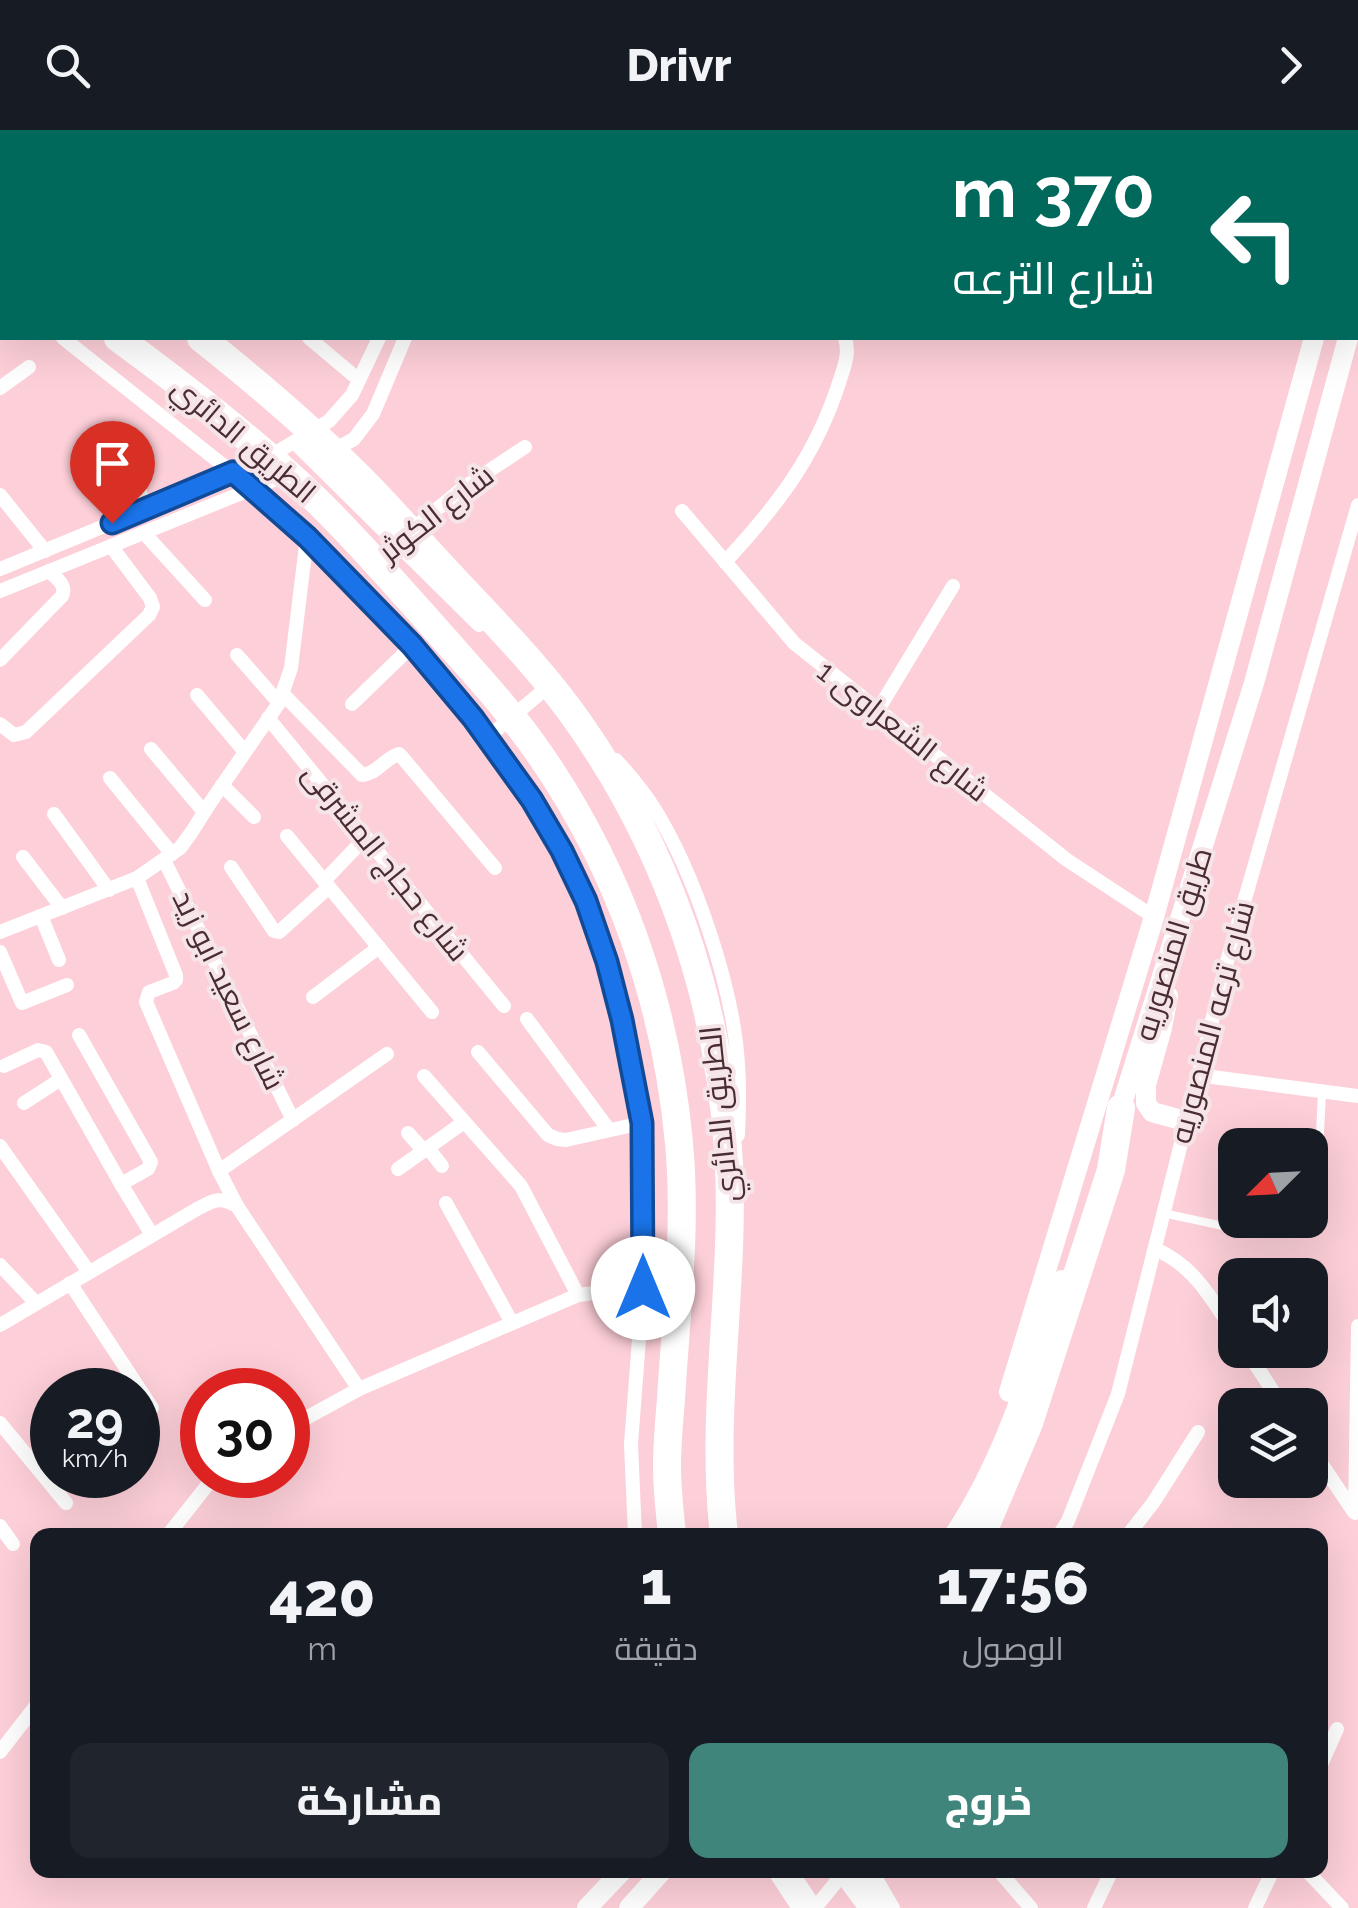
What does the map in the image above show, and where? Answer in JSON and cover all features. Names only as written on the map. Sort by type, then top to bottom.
[{"type":"highway","name":"الطريق الدائري","points":[[121,340],[238,430],[312,496],[382,570],[500,702],[540,755],[582,821],[612,881],[639,948],[660,1020],[680,1147],[681,1208],[667,1466],[671,1528]]},
{"type":"highway","name":"الطريق الدائري","points":[[202,340],[272,396],[356,474],[541,674],[616,780],[672,897],[711,1022],[729,1152],[720,1453],[725,1528]]},
{"type":"highway","points":[[983,1528],[1028,1423],[1076,1278],[1110,1170],[1121,1108]]},
{"type":"highway","points":[[787,1878],[807,1908]]},
{"type":"highway","points":[[852,1878],[876,1908]]},
{"type":"highway","points":[[865,1878],[876,1908]]},
{"type":"main road","name":"طريق المنصوريه","points":[[943,1528],[982,1461],[1002,1412],[1154,916],[1313,340]]},
{"type":"main road","name":"طريق المنصوريه","points":[[958,1528],[978,1496],[1012,1422],[1121,1108],[1254,683],[1347,340]]},
{"type":"main road","points":[[1168,959],[1168,995],[1146,1104],[1152,1112],[1185,1121]]},
{"type":"main road","points":[[586,1908],[615,1878]]},
{"type":"main road","points":[[629,1908],[657,1878]]},
{"type":"street","points":[[66,340],[233,472],[307,537],[412,645],[532,800],[586,901],[622,1020],[642,1123],[643,1288],[630,1444],[635,1528]]},
{"type":"street","points":[[312,340],[359,380]]},
{"type":"street","points":[[0,570],[233,472],[294,442],[344,406],[378,340]]},
{"type":"street","points":[[0,591],[253,490],[349,441],[373,414],[404,340]]},
{"type":"street","points":[[726,562],[787,490],[816,442],[847,358],[846,340]]},
{"type":"street","points":[[0,388],[30,366]]},
{"type":"street","points":[[329,420],[349,441]]},
{"type":"street","points":[[294,442],[620,764],[655,810],[702,912],[728,1004],[738,1062],[726,1398],[726,1528]]},
{"type":"street","points":[[126,443],[145,509]]},
{"type":"street","name":"شارع الكوثر","points":[[349,580],[463,488],[525,447]]},
{"type":"street","points":[[0,495],[45,551]]},
{"type":"street","name":"شارع ترعه المنصوريه","points":[[1064,1528],[1118,1394],[1196,1075],[1358,506]]},
{"type":"street","name":"شارع الشعراوى 1","points":[[682,510],[794,643],[1066,860],[1154,916]]},
{"type":"street","points":[[144,533],[204,600]]},
{"type":"street","points":[[0,932],[137,878],[168,857],[191,834],[280,698],[290,668],[307,537]]},
{"type":"street","points":[[0,724],[14,735],[26,732],[150,615],[150,598],[111,546]]},
{"type":"street","points":[[0,660],[62,596],[63,585],[49,571]]},
{"type":"street","points":[[878,710],[953,586]]},
{"type":"street","points":[[352,704],[412,645]]},
{"type":"street","points":[[237,655],[362,775],[371,774],[392,756],[402,756],[495,868]]},
{"type":"street","points":[[487,738],[544,690]]},
{"type":"street","points":[[197,695],[245,752]]},
{"type":"street","name":"شارع حجاج المشرقى","points":[[268,718],[504,1006]]},
{"type":"street","points":[[151,749],[204,812]]},
{"type":"street","name":"شارع سعيد ابو زيد","points":[[110,778],[168,857],[293,1120]]},
{"type":"street","points":[[222,785],[254,817]]},
{"type":"street","points":[[54,814],[109,890]]},
{"type":"street","points":[[287,836],[432,1012]]},
{"type":"street","points":[[230,867],[274,931],[279,932],[366,837]]},
{"type":"street","points":[[23,857],[62,908]]},
{"type":"street","points":[[137,878],[176,976],[173,984],[149,992],[146,1002],[219,1171],[237,1206],[360,1389]]},
{"type":"street","points":[[41,916],[60,960]]},
{"type":"street","points":[[313,996],[379,947]]},
{"type":"street","points":[[0,952],[6,985],[22,1003],[68,985]]},
{"type":"street","points":[[527,1020],[609,1130]]},
{"type":"street","points":[[79,1036],[151,1162],[148,1169],[120,1184]]},
{"type":"street","points":[[4,1066],[42,1049],[46,1052],[152,1235]]},
{"type":"street","points":[[478,1052],[548,1135],[556,1139],[642,1123]]},
{"type":"street","points":[[219,1171],[387,1054]]},
{"type":"street","points":[[1196,1075],[1358,1096]]},
{"type":"street","points":[[424,1076],[521,1186],[578,1294]]},
{"type":"street","points":[[24,1104],[61,1079]]},
{"type":"street","points":[[398,1170],[464,1122]]},
{"type":"street","points":[[408,1133],[442,1166]]},
{"type":"street","points":[[0,1146],[89,1272]]},
{"type":"street","points":[[0,1325],[213,1201],[225,1200],[237,1206]]},
{"type":"street","points":[[446,1203],[512,1323]]},
{"type":"street","points":[[1155,1250],[1179,1261],[1196,1277],[1218,1309]]},
{"type":"street","points":[[0,1265],[36,1302]]},
{"type":"street","points":[[70,1283],[126,1368]]},
{"type":"street","points":[[310,1416],[360,1389],[578,1294],[643,1288]]},
{"type":"street","points":[[1356,1516],[1358,1326]]},
{"type":"street","points":[[0,1423],[66,1503]]},
{"type":"street","points":[[1133,1528],[1198,1432]]},
{"type":"street","points":[[1328,1473],[1356,1516]]},
{"type":"street","points":[[174,1528],[198,1498]]},
{"type":"street","points":[[0,1526],[14,1544]]},
{"type":"street","points":[[0,1752],[30,1713]]},
{"type":"street","points":[[1328,1749],[1337,1729]]},
{"type":"street","points":[[815,1908],[839,1878]]},
{"type":"street","points":[[877,1878],[894,1908]]},
{"type":"street","points":[[1005,1878],[1030,1908]]},
{"type":"street","points":[[1094,1908],[1108,1878]]},
{"type":"street","points":[[1255,1908],[1269,1878]]},
{"type":"street","points":[[1314,1878],[1342,1908]]},
{"type":"lane","points":[[1320,1128],[1322,1092]]},
{"type":"lane","points":[[1163,1213],[1218,1225]]},
{"type":"route","points":[[112,523],[233,472],[307,537],[412,645],[473,718],[532,800],[586,901],[622,1020],[642,1123],[643,1288]]}]
